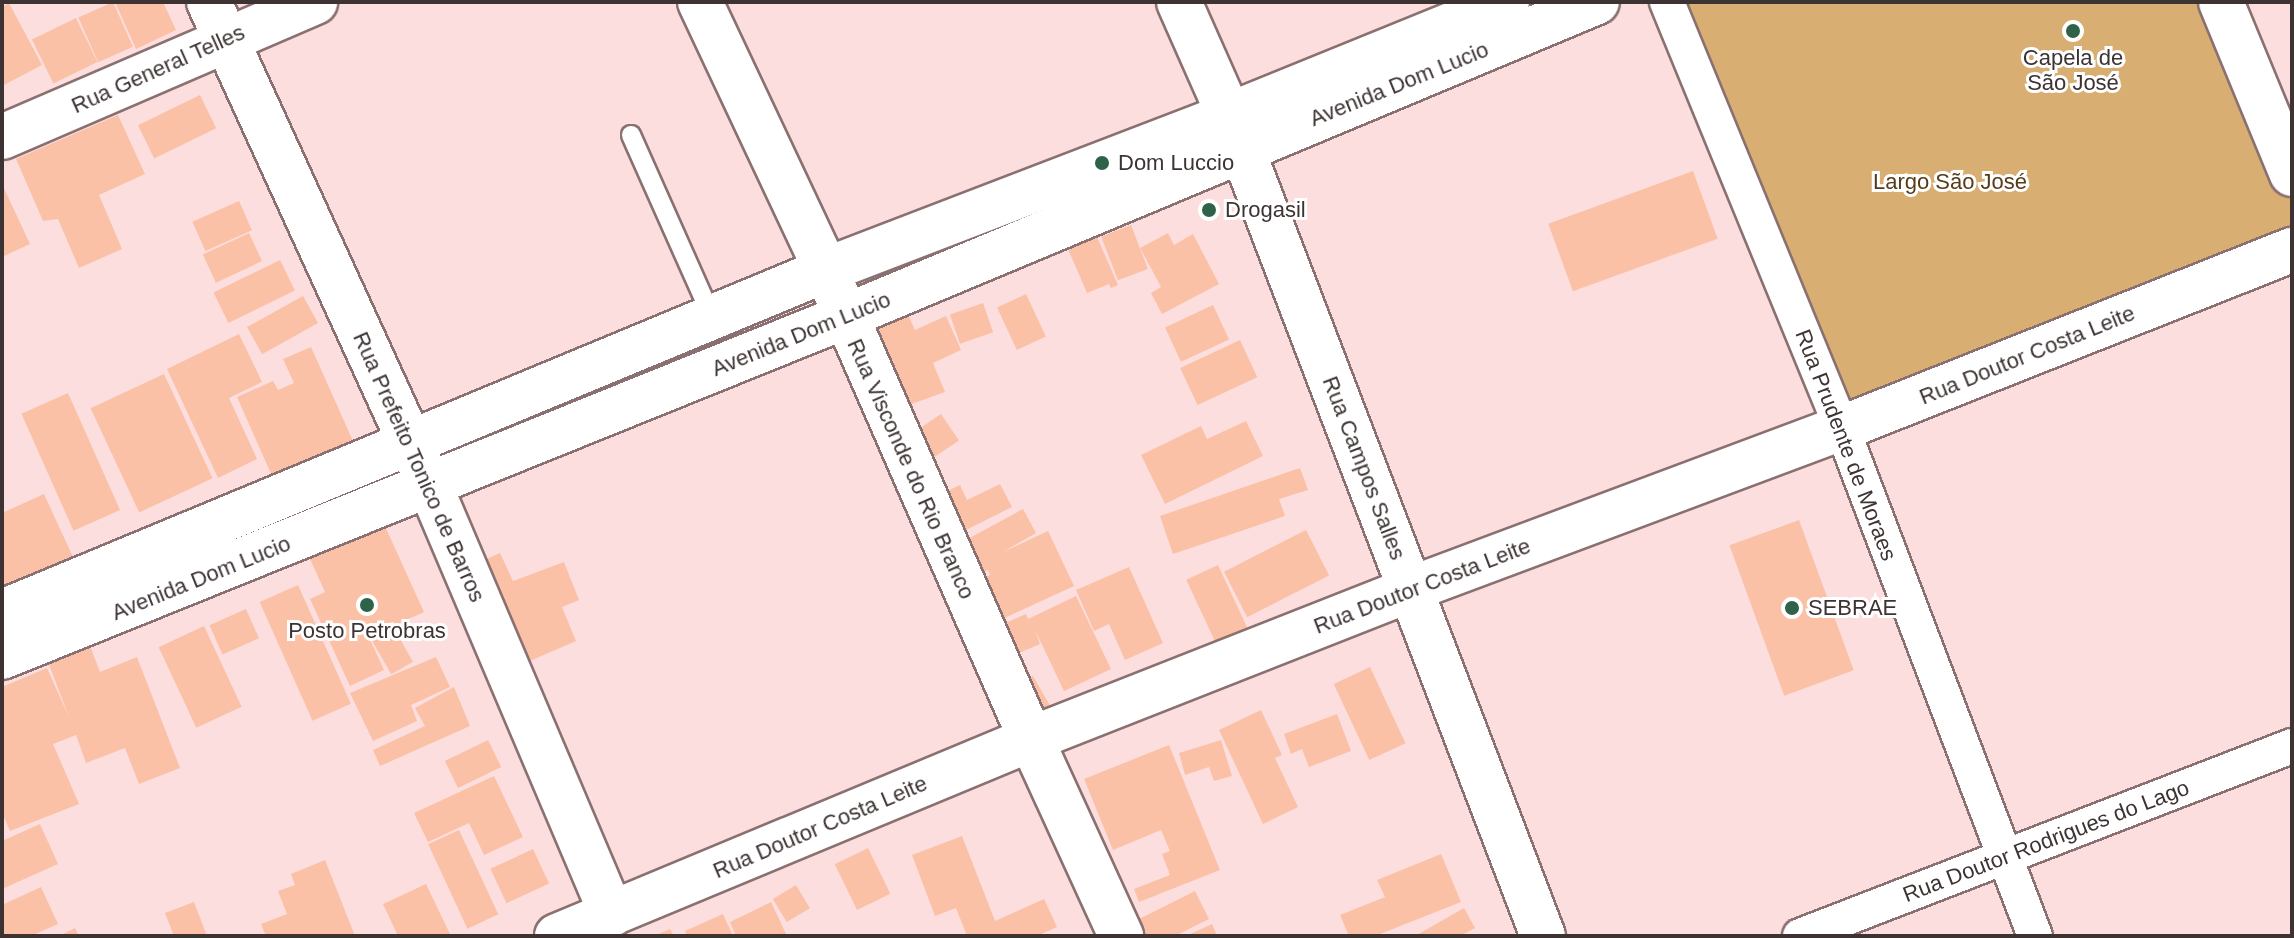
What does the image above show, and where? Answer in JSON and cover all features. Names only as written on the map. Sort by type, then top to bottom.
[{"type":"street","name":"Rua General Telles","points":[[2,137],[217,20],[315,2]]},
{"type":"street","name":"Rua Visconde do Rio Branco","points":[[700,2],[826,270],[844,317],[1121,936]]},
{"type":"street","name":"Rua Campos Salles","points":[[1179,2],[1235,132],[1543,936]]},
{"type":"street","name":"Avenida Dom Lucio","points":[[2,657],[844,317],[1507,2]]},
{"type":"street","name":"Avenida Dom Lucio","points":[[2,612],[826,270],[1235,132],[1597,2]]},
{"type":"street","name":"Rua Prudente de Moraes","points":[[1667,2],[1842,428],[2035,936]]},
{"type":"street","points":[[2221,2],[2292,174]]},
{"type":"street","name":"Rua Prefeito Tonico de Barros","points":[[217,20],[430,486],[617,925]]},
{"type":"street","name":"Rua Doutor Costa Leite","points":[[557,936],[617,925],[1031,739],[1411,589],[1842,428],[2292,250]]},
{"type":"street","name":"Rua Doutor Rodrigues do Lago","points":[[1800,936],[2292,746]]},
{"type":"lane","points":[[631,135],[712,317]]},
{"type":"green space","name":"Largo São José","points":[[1686,2],[2207,2],[2292,203],[2292,232],[1851,421]]},
{"type":"building","points":[[113,2],[133,47],[98,62],[78,17]]},
{"type":"building","points":[[115,2],[163,2],[176,30],[136,49]]},
{"type":"building","points":[[9,3],[42,65],[2,86],[2,7]]},
{"type":"building","points":[[76,18],[97,62],[53,84],[32,39]]},
{"type":"building","points":[[200,95],[216,128],[154,159],[138,125]]},
{"type":"building","points":[[118,115],[145,174],[99,195],[122,249],[79,268],[58,219],[43,221],[16,159]]},
{"type":"building","points":[[1693,171],[1718,239],[1573,291],[1548,224]]},
{"type":"building","points":[[2,184],[30,244],[2,257]]},
{"type":"building","points":[[239,201],[252,230],[205,251],[192,222]]},
{"type":"building","points":[[1131,225],[1148,269],[1118,280],[1101,236]]},
{"type":"building","points":[[249,233],[262,261],[216,283],[203,255]]},
{"type":"building","points":[[1168,233],[1174,245],[1193,234],[1219,284],[1162,314],[1151,293],[1161,287],[1140,248]]},
{"type":"building","points":[[1097,237],[1118,285],[1111,288],[1109,284],[1087,293],[1068,249]]},
{"type":"building","points":[[280,260],[295,291],[228,323],[213,292]]},
{"type":"building","points":[[1026,294],[1046,337],[1017,350],[997,308]]},
{"type":"building","points":[[303,296],[318,323],[262,354],[247,327]]},
{"type":"building","points":[[983,303],[993,332],[960,344],[950,314]]},
{"type":"building","points":[[1213,305],[1229,339],[1181,362],[1165,327]]},
{"type":"building","points":[[906,310],[915,330],[946,316],[961,350],[933,363],[945,392],[892,411],[856,331]]},
{"type":"building","points":[[239,334],[262,382],[229,398],[257,459],[218,478],[167,369]]},
{"type":"building","points":[[1240,340],[1257,377],[1198,405],[1180,368]]},
{"type":"building","points":[[311,347],[353,441],[272,476],[237,397],[273,381],[278,390],[294,383],[283,359]]},
{"type":"building","points":[[164,374],[213,478],[139,512],[91,408]]},
{"type":"building","points":[[68,393],[120,510],[73,531],[21,414]]},
{"type":"building","points":[[941,414],[959,441],[927,462],[909,435]]},
{"type":"building","points":[[1246,421],[1263,456],[1165,504],[1141,455],[1201,426],[1207,439]]},
{"type":"building","points":[[1300,468],[1308,490],[1279,499],[1285,516],[1173,554],[1160,516]]},
{"type":"building","points":[[1000,484],[1012,507],[958,534],[939,495],[960,485],[967,500]]},
{"type":"building","points":[[44,494],[73,557],[3,588],[2,513]]},
{"type":"building","points":[[1023,509],[1036,533],[1003,552],[1048,531],[1074,586],[987,626],[968,585],[990,575],[988,570],[971,580],[953,547]]},
{"type":"building","name":"SEBRAE","points":[[1799,520],[1854,670],[1784,696],[1729,545]]},
{"type":"building","name":"Posto Petrobras","points":[[384,524],[424,612],[369,637],[367,633],[384,670],[350,686],[310,599],[325,592],[310,559]]},
{"type":"building","points":[[1306,530],[1329,575],[1247,617],[1224,572]]},
{"type":"building","points":[[500,553],[513,581],[564,562],[579,600],[562,607],[576,641],[509,670],[464,569]]},
{"type":"building","points":[[1218,565],[1251,635],[1219,650],[1186,580]]},
{"type":"building","points":[[1129,567],[1163,643],[1125,660],[1109,624],[1094,631],[1076,590]]},
{"type":"building","points":[[298,585],[351,704],[313,721],[260,602]]},
{"type":"building","points":[[1076,596],[1111,669],[1064,691],[1035,630],[1040,644],[1000,661],[987,631],[1026,614],[1028,619]]},
{"type":"building","points":[[246,609],[259,638],[222,655],[209,625]]},
{"type":"building","points":[[204,626],[242,707],[196,728],[159,647]]},
{"type":"building","points":[[393,627],[413,662],[391,674],[371,640]]},
{"type":"building","points":[[90,646],[100,672],[137,657],[180,768],[139,784],[125,748],[86,763],[76,735],[53,744],[79,804],[10,831],[2,813],[2,687],[47,668],[69,717],[48,662]]},
{"type":"building","points":[[436,657],[450,687],[411,705],[417,721],[373,741],[350,693]]},
{"type":"building","points":[[1370,667],[1405,743],[1369,760],[1334,684]]},
{"type":"building","points":[[1033,676],[1050,705],[1028,718],[1011,688]]},
{"type":"building","points":[[454,687],[470,726],[380,766],[373,750],[425,726],[415,708]]},
{"type":"building","points":[[1261,710],[1282,755],[1275,758],[1298,807],[1263,824],[1219,730]]},
{"type":"building","points":[[1337,714],[1351,751],[1309,767],[1302,749],[1291,754],[1284,734]]},
{"type":"building","points":[[488,740],[501,767],[458,788],[445,761]]},
{"type":"building","points":[[1221,740],[1232,776],[1214,781],[1209,767],[1185,775],[1179,753]]},
{"type":"building","points":[[1169,745],[1220,870],[1139,902],[1134,889],[1170,875],[1162,854],[1170,851],[1161,830],[1113,850],[1084,779]]},
{"type":"building","points":[[494,776],[523,837],[484,855],[469,823],[428,842],[414,813]]},
{"type":"building","points":[[40,824],[58,864],[2,889],[2,841]]},
{"type":"building","points":[[459,830],[498,914],[467,929],[428,844]]},
{"type":"building","points":[[962,836],[995,921],[1044,899],[1057,927],[1037,936],[967,936],[956,908],[935,916],[912,855]]},
{"type":"building","points":[[868,848],[890,894],[857,910],[835,864]]},
{"type":"building","points":[[533,849],[549,883],[506,903],[490,869]]},
{"type":"building","points":[[1441,854],[1461,902],[1375,936],[1349,936],[1340,915],[1385,897],[1377,880]]},
{"type":"building","points":[[325,860],[355,936],[266,936],[261,924],[287,914],[278,891],[295,885],[291,874]]},
{"type":"building","points":[[426,884],[451,936],[398,936],[383,904]]},
{"type":"building","points":[[796,885],[810,908],[787,922],[773,899]]},
{"type":"building","points":[[41,887],[58,924],[31,936],[4,936],[2,905]]},
{"type":"building","points":[[1195,891],[1209,919],[1175,936],[1140,936],[1133,922]]},
{"type":"building","points":[[194,902],[207,936],[174,936],[165,913]]},
{"type":"building","points":[[771,902],[787,936],[736,936],[730,922]]},
{"type":"building","points":[[1464,908],[1475,928],[1460,936],[1415,936]]},
{"type":"building","points":[[723,914],[733,936],[687,936],[685,931]]},
{"type":"building","points":[[1212,924],[1217,936],[1186,936]]},
{"type":"building","points":[[75,928],[79,936],[59,936]]},
{"type":"building","points":[[670,929],[674,936],[654,936]]},
{"type":"place","name":"Capela de São José","points":[[2073,31]]},
{"type":"place","name":"Dom Luccio","points":[[1102,163]]},
{"type":"place","name":"Drogasil","points":[[1209,210]]},
{"type":"place","name":"Posto Petrobras","points":[[367,605]]},
{"type":"place","name":"SEBRAE","points":[[1792,608]]}]
